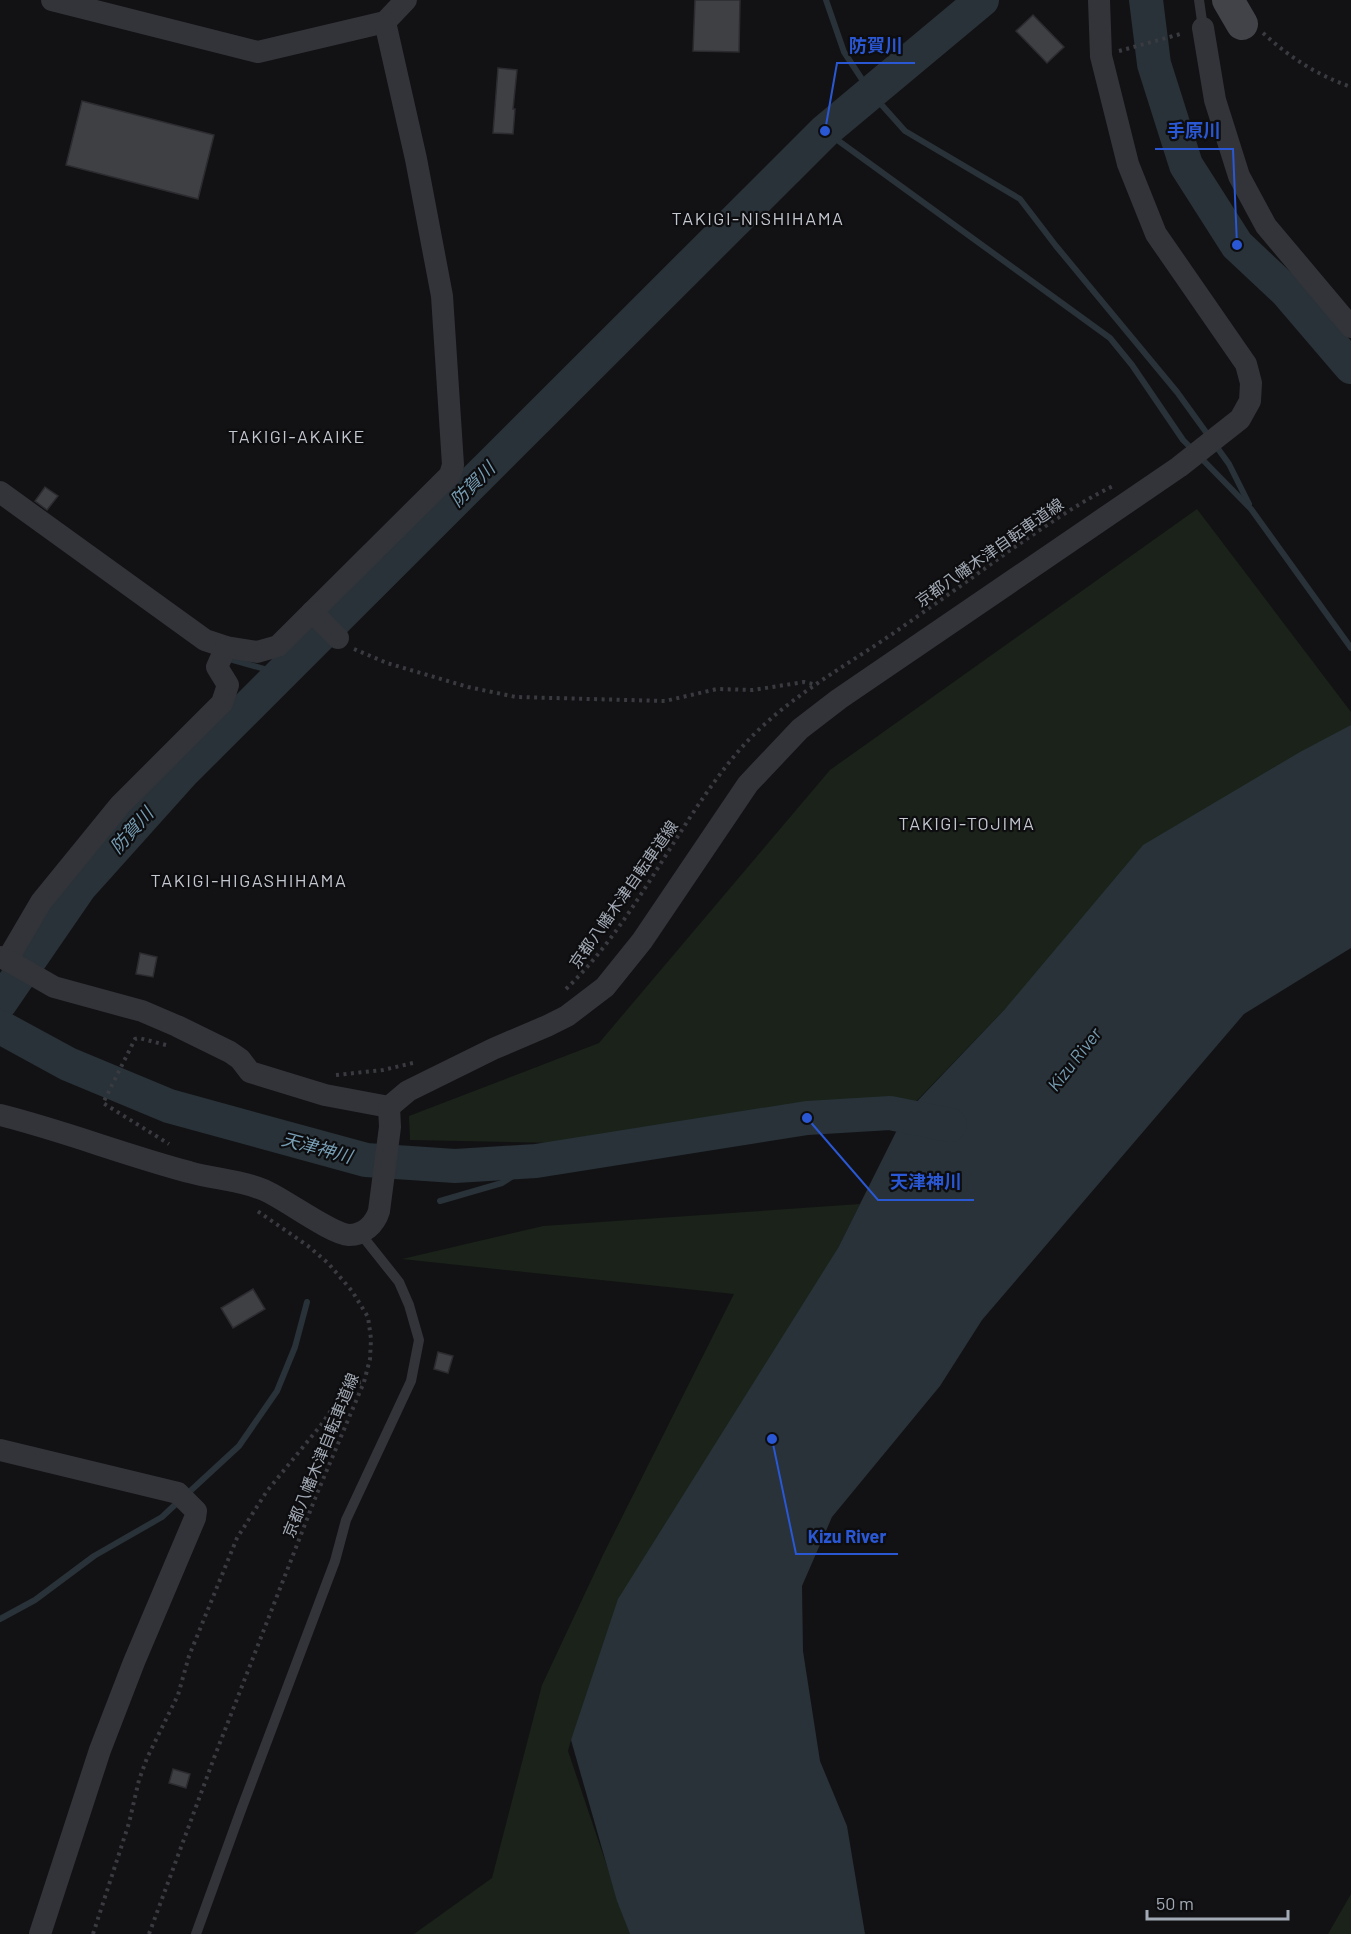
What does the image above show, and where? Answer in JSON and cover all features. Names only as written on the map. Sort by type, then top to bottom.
[{"type":"street","points":[[52,0],[258,52],[386,22],[406,0]]},
{"type":"street","points":[[389,1107],[408,1091],[567,1016],[605,987],[642,941],[748,784],[800,729],[839,699],[1179,467],[1240,419],[1250,400],[1251,383],[1246,364],[1156,234],[1128,164],[1101,56],[1099,0]]},
{"type":"street","points":[[0,492],[205,640],[225,647],[257,652],[278,646],[315,615],[450,475],[453,465],[442,296],[416,159],[386,22]]},
{"type":"street","points":[[1203,28],[1215,100],[1239,176],[1266,226],[1351,327]]},
{"type":"street","points":[[315,615],[338,638]]},
{"type":"street","points":[[225,647],[217,667],[228,685],[222,703],[120,805],[41,902],[3,959],[54,987],[142,1011],[177,1026],[230,1052],[240,1059],[250,1072],[325,1095],[389,1107]]},
{"type":"street","points":[[0,1114],[190,1173],[263,1189],[333,1230],[348,1235],[360,1233],[376,1221],[382,1200],[388,1149],[389,1107]]},
{"type":"street","points":[[0,1449],[178,1493],[196,1511],[100,1750],[40,1934]]},
{"type":"lane","points":[[1199,0],[1203,28]]},
{"type":"lane","points":[[195,1934],[335,1561],[346,1520],[411,1381],[418,1340],[408,1305],[399,1282],[360,1233]]},
{"type":"path","points":[[1235,12],[1310,69],[1351,87]]},
{"type":"path","points":[[1101,56],[1203,28]]},
{"type":"path","name":"京都八幡木津自転車道線","points":[[562,993],[587,969],[600,952],[705,797],[737,754],[776,713],[814,684],[884,640],[1044,527],[1091,496],[1120,482]]},
{"type":"path","points":[[338,638],[342,644],[387,663],[468,687],[516,697],[665,701],[717,689],[753,690],[804,682],[814,684]]},
{"type":"path","points":[[171,1145],[104,1105],[132,1043],[139,1038],[172,1047]]},
{"type":"path","points":[[329,1074],[383,1070],[406,1066],[425,1059]]},
{"type":"path","name":"京都八幡木津自転車道線","points":[[150,1934],[218,1747],[363,1382],[370,1359],[371,1339],[368,1317],[352,1291],[328,1263],[308,1246],[255,1210]]},
{"type":"path","points":[[93,1934],[129,1823],[139,1780],[147,1758],[178,1695],[189,1656],[237,1538],[267,1491],[321,1425],[351,1383],[363,1382]]},
{"type":"shaded area","points":[[1197,509],[1351,712],[1351,725],[1005,1009],[903,1115],[807,1118],[555,1143],[410,1140],[409,1116],[599,1043],[830,770]]},
{"type":"shaded area","points":[[860,1204],[571,1740],[568,1751],[630,1934],[414,1934],[492,1878],[542,1685],[603,1555],[734,1294],[402,1259],[543,1226]]},
{"type":"shaded area","points":[[1351,1894],[1351,1934],[1328,1934]]},
{"type":"water","points":[[1351,725],[1351,948],[1244,1014],[982,1320],[940,1386],[832,1517],[802,1586],[803,1651],[820,1761],[847,1826],[865,1934],[630,1934],[617,1901],[571,1740],[618,1599],[838,1248],[905,1114],[1005,1009],[1143,845],[1300,752]]},
{"type":"building","points":[[695,0],[740,0],[739,52],[693,51]]},
{"type":"building","points":[[1033,15],[1064,47],[1047,63],[1016,31]]},
{"type":"building","points":[[498,68],[517,70],[513,134],[493,133]]},
{"type":"building","points":[[82,101],[214,135],[198,199],[66,165]]},
{"type":"building","points":[[45,487],[58,496],[47,510],[35,501]]},
{"type":"building","points":[[140,953],[157,957],[153,977],[136,974]]},
{"type":"building","points":[[253,1289],[265,1309],[233,1328],[221,1308]]},
{"type":"building","points":[[438,1352],[453,1356],[448,1373],[434,1369]]},
{"type":"building","points":[[173,1769],[190,1774],[186,1788],[169,1783]]},
{"type":"waterway","points":[[826,0],[844,52],[871,93],[905,131],[1020,199],[1177,392],[1229,464],[1249,504]]},
{"type":"waterway","name":"防賀川","points":[[0,1003],[79,888],[184,771],[825,131],[982,0]]},
{"type":"waterway","points":[[1146,0],[1154,64],[1186,165],[1237,245],[1286,291],[1351,367]]},
{"type":"waterway","points":[[825,131],[1110,338],[1132,365],[1183,440],[1193,450]]},
{"type":"waterway","points":[[1200,457],[1251,509],[1351,648]]},
{"type":"waterway","points":[[226,658],[282,674]]},
{"type":"waterway","name":"天津神川","points":[[0,1027],[68,1064],[169,1106],[366,1160],[455,1166],[536,1161],[807,1118],[890,1113],[950,1125]]},
{"type":"waterway","points":[[440,1201],[502,1183],[536,1161]]},
{"type":"waterway","points":[[187,1494],[239,1446],[277,1391],[295,1347],[307,1302]]},
{"type":"waterway","points":[[0,1619],[35,1600],[94,1556],[162,1517],[179,1501]]},
{"type":"place","name":"防賀川","points":[[825,131]]},
{"type":"place","name":"手原川","points":[[1237,245]]},
{"type":"place","name":"天津神川","points":[[807,1118]]},
{"type":"place","name":"Kizu River","points":[[772,1439]]},
{"type":"district","name":"TAKIGI-NISHIHAMA","points":[[758,218]]},
{"type":"district","name":"TAKIGI-AKAIKE","points":[[297,436]]},
{"type":"district","name":"TAKIGI-TOJIMA","points":[[967,823]]},
{"type":"district","name":"TAKIGI-HIGASHIHAMA","points":[[249,880]]}]
